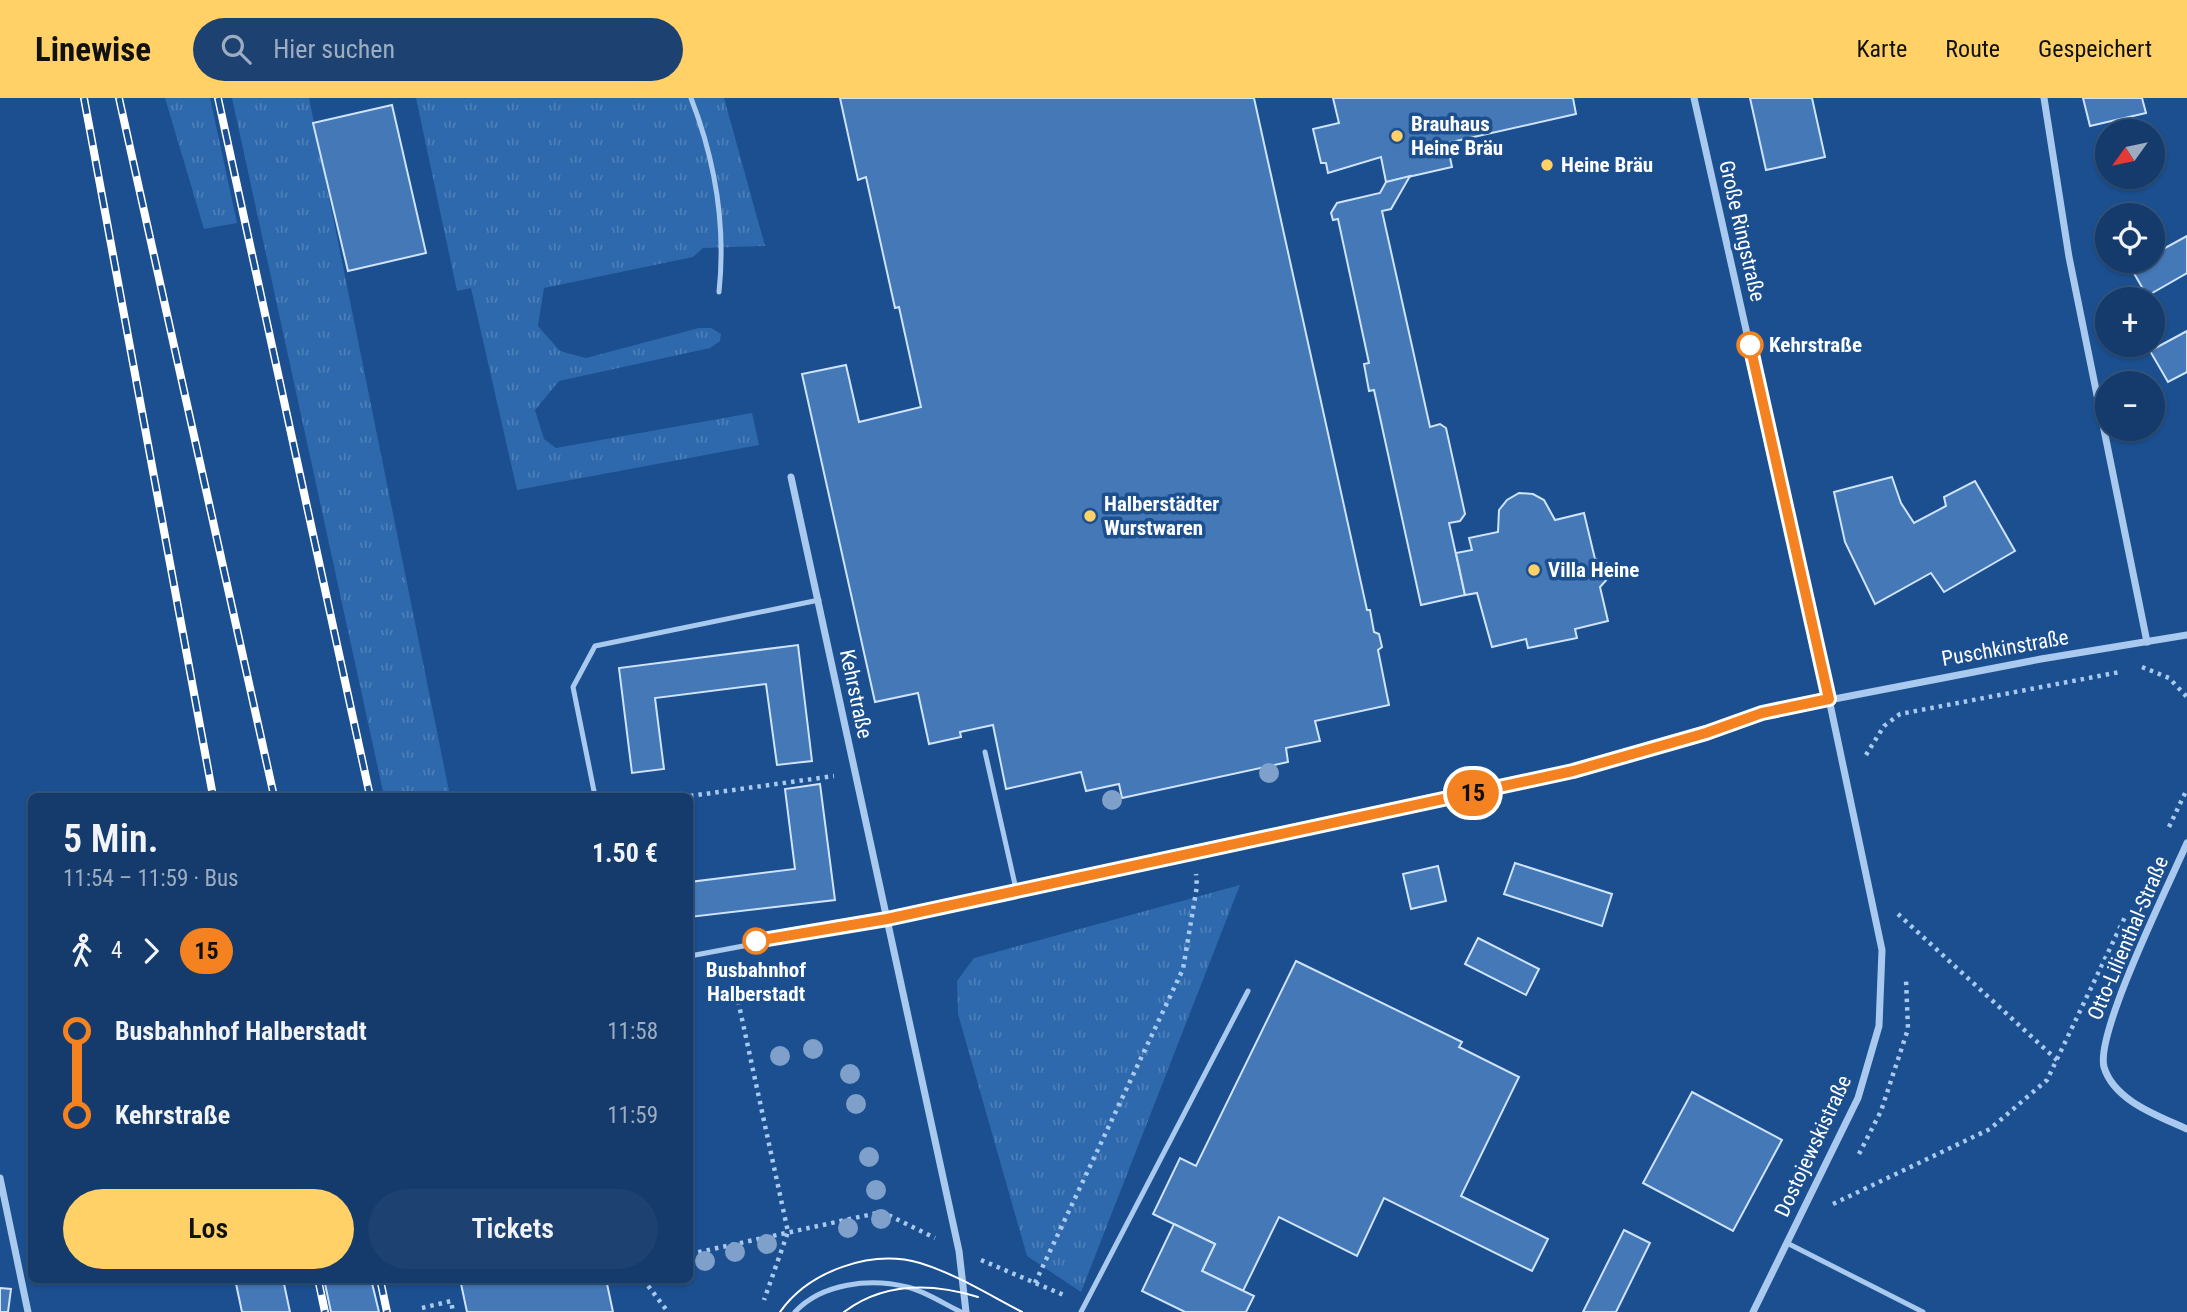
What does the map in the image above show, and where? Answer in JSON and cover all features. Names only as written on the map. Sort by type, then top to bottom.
[{"type":"street","name":"Große Ringstraße","points":[[1694,98],[1829,699]]},
{"type":"street","points":[[2044,98],[2069,257],[2147,642]]},
{"type":"street","name":"Kehrstraße","points":[[791,477],[959,1251],[963,1312]]},
{"type":"street","name":"Puschkinstraße","points":[[1829,699],[2187,635]]},
{"type":"street","points":[[887,919],[1596,765],[1706,733],[1762,713],[1829,699]]},
{"type":"street","name":"Dostojewskistraße","points":[[1753,1312],[1858,1098],[1879,1026],[1882,950],[1829,699]]},
{"type":"street","name":"Otto-Lilienthal-Straße","points":[[2187,843],[2107,1027],[2104,1067],[2127,1100],[2187,1129]]},
{"type":"street","points":[[0,1178],[28,1312]]},
{"type":"lane","points":[[691,98],[718,192],[724,250],[719,292]]},
{"type":"lane","points":[[594,793],[573,687],[595,646],[819,600]]},
{"type":"lane","points":[[985,752],[1016,889]]},
{"type":"lane","points":[[693,955],[887,919]]},
{"type":"lane","points":[[1081,1312],[1248,991]]},
{"type":"lane","points":[[1787,1243],[1923,1312]]},
{"type":"lane","points":[[795,1312],[803,1303],[828,1290],[852,1283],[907,1287],[963,1312]]},
{"type":"path","points":[[1868,766],[1866,753],[1884,726],[1899,714],[2145,667],[2169,678],[2186,695]]},
{"type":"path","points":[[693,796],[854,773]]},
{"type":"path","points":[[2163,839],[2187,789]]},
{"type":"path","points":[[1035,1283],[1183,969],[1197,886],[1194,852]]},
{"type":"path","points":[[1899,924],[1897,913],[2057,1060]]},
{"type":"path","points":[[1833,1204],[1990,1129],[2047,1080],[2128,913]]},
{"type":"path","points":[[726,948],[788,1233],[764,1300]]},
{"type":"path","points":[[1857,1157],[1881,1111],[1908,1029],[1906,967]]},
{"type":"path","points":[[1828,1213],[1839,1192]]},
{"type":"path","points":[[693,1253],[882,1212],[959,1251],[1085,1305]]},
{"type":"path","points":[[646,1283],[668,1312]]},
{"type":"path","points":[[422,1308],[451,1301],[453,1312]]},
{"type":"green space","points":[[165,98],[210,98],[237,223],[204,229]]},
{"type":"green space","points":[[232,98],[309,98],[449,793],[383,793]]},
{"type":"green space","points":[[416,98],[724,98],[765,246],[703,248],[693,257],[544,288],[538,326],[560,351],[586,358],[699,328],[711,328],[721,334],[720,341],[710,348],[559,381],[535,410],[544,439],[556,448],[752,413],[759,445],[517,490],[471,288],[457,291]]},
{"type":"green space","points":[[1240,885],[1081,1292],[1027,1256],[958,1014],[957,981],[974,958]]},
{"type":"building","name":"Halberstädter Wurstwaren","points":[[840,98],[1254,98],[1367,610],[1370,610],[1374,632],[1379,634],[1382,647],[1378,650],[1389,705],[1315,721],[1320,741],[1286,748],[1288,762],[1122,798],[1119,784],[1086,791],[1081,772],[1006,789],[993,725],[960,732],[961,737],[929,744],[918,693],[875,702],[802,374],[846,365],[859,422],[921,407],[899,307],[895,308],[866,177],[858,180]]},
{"type":"building","name":"Brauhaus Heine Bräu","points":[[1333,98],[1573,98],[1576,114],[1447,143],[1452,167],[1386,182],[1381,157],[1328,173],[1326,163],[1321,163],[1313,129],[1339,123]]},
{"type":"building","points":[[1750,98],[1812,98],[1825,157],[1766,170]]},
{"type":"building","points":[[2083,98],[2142,98],[2146,113],[2120,119],[2095,119],[2095,125],[2090,126]]},
{"type":"building","points":[[392,105],[426,253],[348,271],[313,123]]},
{"type":"building","points":[[1410,176],[1391,209],[1382,211],[1430,427],[1440,424],[1446,428],[1465,514],[1460,521],[1449,523],[1465,595],[1421,605],[1374,390],[1369,391],[1364,364],[1369,363],[1338,219],[1333,220],[1331,213],[1337,203],[1380,193],[1386,182]]},
{"type":"building","points":[[2187,236],[2187,273],[2163,287],[2142,287],[2134,273],[2165,273],[2165,248]]},
{"type":"building","points":[[2187,331],[2187,372],[2168,382],[2165,371],[2162,371],[2153,357],[2165,357],[2165,343]]},
{"type":"building","points":[[1892,477],[1901,503],[1914,523],[1946,506],[1944,497],[1975,481],[2015,551],[1944,592],[1931,573],[1875,604],[1845,542],[1834,492]]},
{"type":"building","name":"Villa Heine","points":[[1519,493],[1533,494],[1544,500],[1555,520],[1584,513],[1595,559],[1608,564],[1610,576],[1600,587],[1608,621],[1575,629],[1577,638],[1528,648],[1526,639],[1492,647],[1477,593],[1465,595],[1456,553],[1472,550],[1469,538],[1498,532],[1499,510],[1507,500]]},
{"type":"building","points":[[798,645],[812,761],[777,765],[766,684],[655,698],[664,769],[632,773],[619,668]]},
{"type":"building","name":"Busbahnhof Halberstadt","points":[[820,784],[835,900],[693,917],[693,882],[795,869],[785,789]]},
{"type":"building","points":[[1515,863],[1612,894],[1602,926],[1504,894]]},
{"type":"building","points":[[1438,866],[1446,901],[1411,909],[1403,874]]},
{"type":"building","points":[[1478,938],[1539,969],[1526,995],[1465,964]]},
{"type":"building","points":[[1296,961],[1462,1042],[1459,1047],[1519,1077],[1461,1196],[1548,1239],[1532,1271],[1384,1198],[1357,1256],[1279,1217],[1243,1291],[1202,1271],[1215,1244],[1153,1214],[1180,1158],[1196,1166]]},
{"type":"building","points":[[1692,1092],[1782,1140],[1733,1231],[1643,1183]]},
{"type":"building","points":[[1174,1224],[1215,1244],[1202,1271],[1254,1296],[1246,1312],[1185,1312],[1142,1291]]},
{"type":"building","points":[[1624,1230],[1650,1243],[1616,1312],[1583,1312]]},
{"type":"building","points":[[236,1283],[284,1283],[290,1312],[242,1312]]},
{"type":"building","points":[[325,1283],[372,1283],[379,1312],[331,1312]]},
{"type":"building","points":[[461,1283],[607,1283],[613,1312],[467,1312]]},
{"type":"building","points":[[0,1288],[11,1289],[8,1312],[0,1312]]},
{"type":"tram line","points":[[780,1312],[807,1285],[824,1275],[842,1267],[882,1259],[920,1263],[959,1279],[1022,1312]]},
{"type":"tram line","points":[[844,1312],[875,1295],[909,1288],[943,1289],[978,1297]]},
{"type":"railway","points":[[84,98],[212,793]]},
{"type":"railway","points":[[119,98],[273,793]]},
{"type":"railway","points":[[218,98],[369,793]]},
{"type":"railway","points":[[319,1283],[325,1312]]},
{"type":"railway","points":[[381,1283],[387,1312]]},
{"type":"bus line","name":"15","points":[[756,941],[887,919],[1016,889],[1573,771],[1706,733],[1762,713],[1829,699],[1750,345]]},
{"type":"place","name":"Brauhaus Heine Bräu","points":[[1397,136]]},
{"type":"place","name":"Heine Bräu","points":[[1547,165]]},
{"type":"place","name":"Kehrstraße","points":[[1750,345]]},
{"type":"place","name":"Halberstädter Wurstwaren","points":[[1090,516]]},
{"type":"place","name":"Villa Heine","points":[[1534,570]]},
{"type":"place","name":"Busbahnhof Halberstadt","points":[[756,941]]}]
